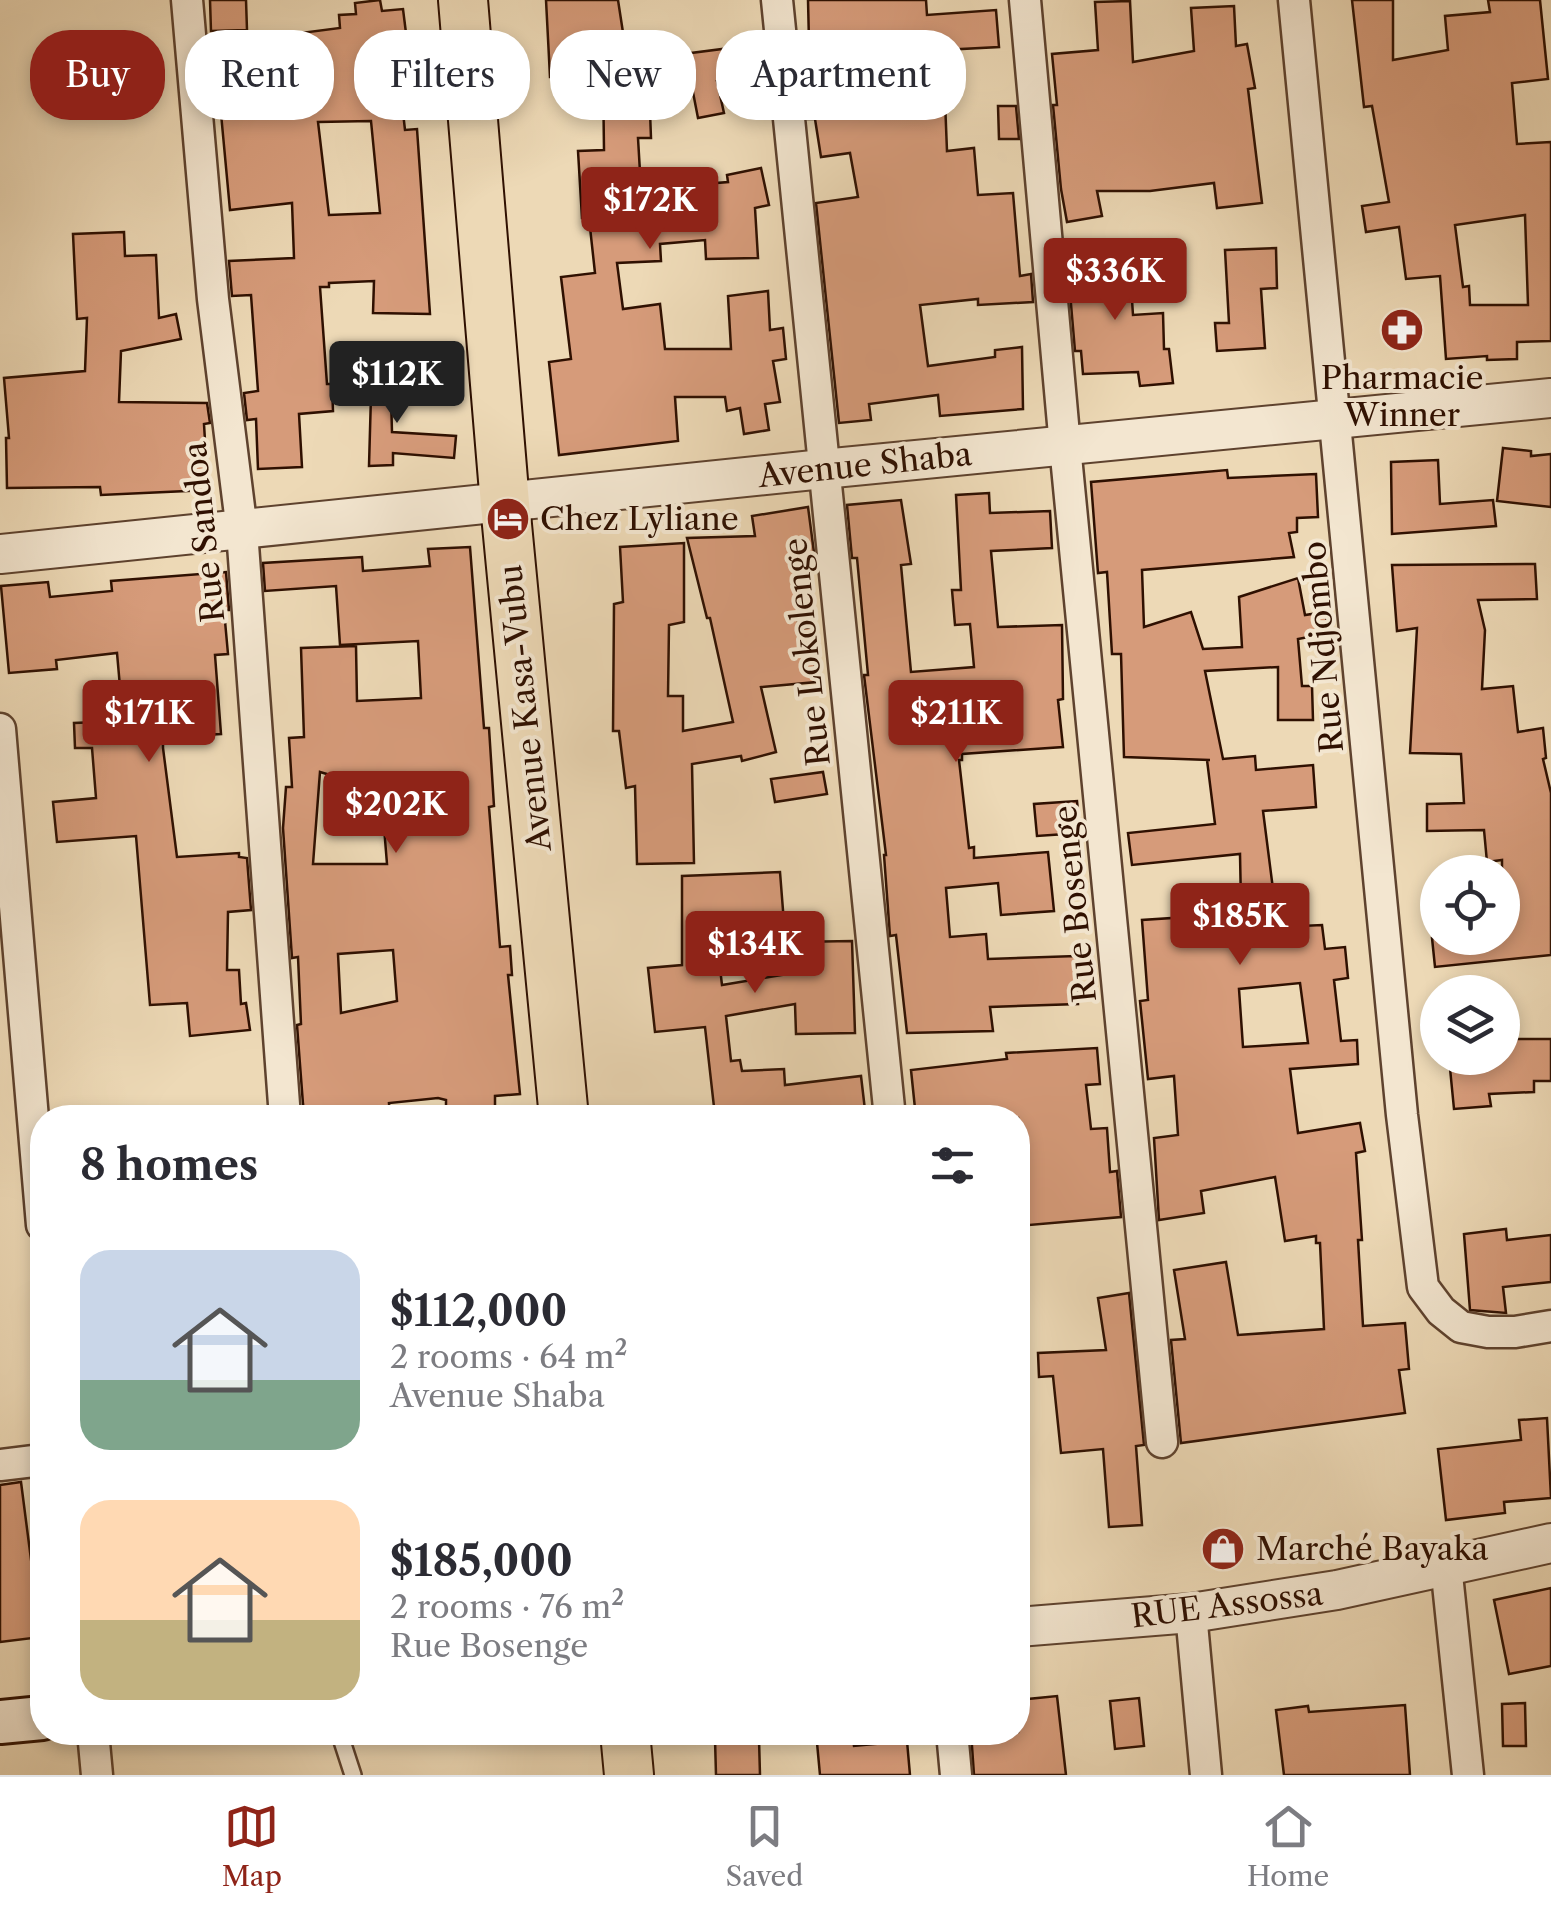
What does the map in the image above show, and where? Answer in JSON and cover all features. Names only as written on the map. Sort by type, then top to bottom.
[{"type":"main road","name":"Avenue Kasa-Vubu","points":[[464,0],[505,504],[563,1105]]},
{"type":"main road","points":[[0,1722],[30,1719]]},
{"type":"main road","points":[[626,1745],[629,1775]]},
{"type":"street","name":"Rue Sandoa","points":[[187,0],[212,298],[242,531],[284,1105]]},
{"type":"street","name":"Rue Lokolenge","points":[[777,0],[889,1105]]},
{"type":"street","name":"Rue Bosenge","points":[[1025,0],[1162,1442]]},
{"type":"street","name":"Rue Ndjombo","points":[[1294,0],[1402,1114],[1423,1288],[1441,1311],[1461,1327],[1515,1332],[1551,1326]]},
{"type":"street","name":"Avenue Shaba","points":[[0,554],[823,468],[1551,398]]},
{"type":"street","points":[[0,729],[32,1105]]},
{"type":"street","points":[[0,1465],[30,1461]]},
{"type":"street","name":"RUE Assossa","points":[[1030,1626],[1192,1613],[1337,1590],[1551,1543]]},
{"type":"street","points":[[1446,1565],[1468,1775]]},
{"type":"street","points":[[1192,1613],[1206,1775]]},
{"type":"street","points":[[94,1745],[97,1775]]},
{"type":"street","points":[[953,1745],[956,1775]]},
{"type":"lane","points":[[343,1745],[353,1775]]},
{"type":"building","points":[[210,0],[246,0],[247,30],[211,30]]},
{"type":"building","points":[[380,0],[382,11],[403,9],[406,30],[354,30],[354,120],[404,120],[405,130],[417,129],[430,314],[373,313],[374,281],[320,287],[327,384],[332,384],[333,411],[299,414],[302,467],[258,469],[256,419],[247,420],[244,393],[258,391],[251,295],[232,296],[229,261],[294,258],[292,203],[230,210],[222,120],[334,120],[334,30],[324,30],[340,28],[339,15],[356,14],[355,3]],"holes":[[[371,121],[380,213],[329,215],[318,122]]]},
{"type":"building","points":[[546,0],[618,0],[623,30],[550,30],[550,77]]},
{"type":"building","points":[[808,0],[926,0],[927,15],[996,10],[999,47],[966,49],[966,30],[809,30]]},
{"type":"building","points":[[1352,0],[1393,0],[1393,60],[1448,50],[1445,16],[1490,12],[1488,0],[1540,0],[1548,79],[1512,83],[1517,144],[1551,142],[1551,341],[1517,342],[1517,359],[1446,359],[1440,276],[1406,279],[1399,227],[1366,232],[1362,206],[1389,202],[1372,106],[1364,107]],"holes":[[[1525,215],[1528,305],[1470,305],[1469,286],[1463,287],[1455,225]]]},
{"type":"building","points":[[1130,1],[1133,62],[1194,51],[1191,8],[1234,6],[1236,46],[1247,44],[1255,88],[1248,89],[1262,203],[1217,208],[1214,183],[1150,191],[1097,191],[1102,216],[1067,222],[1053,105],[1057,105],[1052,54],[1098,50],[1095,2]]},
{"type":"building","points":[[716,50],[716,115],[698,118],[696,52]]},
{"type":"building","points":[[998,106],[1016,106],[1019,139],[999,139]]},
{"type":"building","points":[[604,120],[650,120],[651,138],[638,138],[641,189],[728,182],[727,175],[761,168],[769,205],[755,208],[758,258],[706,259],[705,240],[660,244],[661,261],[617,263],[623,309],[660,304],[665,349],[731,349],[728,296],[768,291],[770,330],[783,328],[786,359],[773,361],[780,402],[765,404],[769,430],[744,434],[740,408],[727,411],[725,397],[675,397],[678,441],[559,455],[549,362],[571,359],[561,277],[595,273],[589,218],[582,218],[578,151],[604,150]]},
{"type":"building","points":[[815,120],[946,120],[947,151],[974,148],[978,195],[1013,193],[1020,276],[1031,274],[1033,302],[978,305],[978,299],[920,305],[928,366],[995,357],[995,350],[1022,347],[1023,409],[940,416],[938,395],[869,404],[871,420],[839,423],[816,203],[858,197],[850,153],[821,157]]},
{"type":"building","points":[[124,232],[125,256],[156,255],[159,318],[176,314],[181,339],[121,351],[119,402],[207,403],[210,423],[204,424],[208,490],[101,495],[100,487],[7,488],[9,438],[4,378],[85,371],[87,318],[77,319],[73,234]]},
{"type":"building","points":[[1276,248],[1277,288],[1261,289],[1265,348],[1217,351],[1215,323],[1229,323],[1225,250]]},
{"type":"building","points":[[1129,254],[1133,315],[1163,313],[1164,349],[1169,349],[1173,383],[1140,386],[1138,372],[1083,374],[1081,351],[1075,351],[1068,269],[1084,267],[1083,255]]},
{"type":"building","points":[[372,360],[390,360],[392,432],[456,436],[454,458],[393,453],[393,465],[369,466]]},
{"type":"building","points":[[1503,448],[1531,451],[1531,456],[1551,454],[1551,507],[1497,501]]},
{"type":"building","points":[[1438,460],[1440,504],[1493,500],[1496,526],[1392,534],[1391,462]]},
{"type":"building","points":[[1227,470],[1228,478],[1316,474],[1318,517],[1297,518],[1297,532],[1289,533],[1294,557],[1142,570],[1144,627],[1191,612],[1203,649],[1242,647],[1239,597],[1298,578],[1305,615],[1325,612],[1329,633],[1298,639],[1302,686],[1312,686],[1313,720],[1278,720],[1278,667],[1205,671],[1223,759],[1255,756],[1256,770],[1313,765],[1316,807],[1263,811],[1274,897],[1279,927],[1322,925],[1325,949],[1345,947],[1348,978],[1334,980],[1341,1041],[1357,1040],[1358,1064],[1290,1069],[1298,1133],[1360,1123],[1365,1151],[1356,1153],[1363,1326],[1405,1323],[1409,1369],[1399,1370],[1405,1413],[1181,1443],[1171,1340],[1185,1339],[1174,1270],[1226,1262],[1238,1335],[1324,1329],[1320,1243],[1316,1243],[1316,1236],[1285,1241],[1275,1177],[1201,1191],[1204,1213],[1159,1220],[1154,1138],[1178,1135],[1174,1076],[1148,1079],[1140,1001],[1148,1000],[1142,920],[1202,916],[1201,910],[1241,905],[1240,854],[1132,865],[1128,833],[1215,824],[1210,760],[1124,757],[1121,654],[1112,654],[1107,572],[1098,573],[1091,482]],"holes":[[[1300,983],[1308,1043],[1243,1047],[1239,989]]]},
{"type":"building","points":[[989,493],[990,513],[1050,511],[1052,548],[991,551],[998,627],[1062,625],[1063,699],[1058,700],[1063,747],[962,754],[959,760],[969,848],[974,847],[974,858],[1048,852],[1054,911],[1001,915],[998,883],[946,888],[950,937],[986,934],[988,959],[1076,956],[1078,1004],[990,1007],[993,1031],[907,1033],[896,935],[890,936],[886,855],[864,675],[868,675],[857,558],[852,558],[847,505],[901,500],[911,564],[901,565],[911,672],[974,667],[970,624],[955,625],[952,590],[961,590],[956,495]]},
{"type":"building","points":[[808,507],[815,560],[798,561],[798,629],[812,627],[816,682],[761,687],[776,752],[742,761],[741,756],[692,764],[694,863],[637,864],[635,786],[626,788],[619,731],[613,731],[614,604],[623,602],[620,547],[684,543],[684,622],[669,625],[668,696],[683,696],[683,731],[733,722],[687,538],[755,536],[752,516]]},
{"type":"building","points":[[470,547],[484,728],[489,728],[494,806],[489,807],[500,947],[510,946],[512,975],[508,975],[520,1094],[495,1096],[495,1105],[446,1105],[446,1100],[438,1098],[389,1105],[303,1105],[297,1025],[301,1024],[298,957],[292,958],[283,828],[286,787],[292,787],[289,738],[304,737],[301,648],[356,646],[357,701],[421,698],[418,641],[340,645],[336,586],[265,591],[263,563],[362,557],[363,571],[430,566],[428,549]],"holes":[[[320,772],[381,790],[387,864],[313,864]],[[393,950],[397,1001],[341,1013],[338,954]]]},
{"type":"building","points":[[1535,564],[1537,599],[1478,600],[1485,630],[1482,689],[1513,686],[1518,732],[1543,728],[1543,759],[1551,793],[1551,955],[1435,967],[1434,955],[1520,955],[1520,855],[1486,855],[1484,830],[1427,831],[1427,804],[1464,803],[1461,754],[1410,753],[1417,628],[1397,631],[1392,565]]},
{"type":"building","points":[[226,572],[228,654],[215,655],[221,734],[163,737],[163,748],[177,857],[239,853],[239,857],[247,858],[251,910],[228,912],[227,970],[239,970],[241,1004],[246,1003],[250,1030],[190,1036],[187,1003],[150,1005],[136,836],[57,842],[53,802],[96,798],[92,748],[75,748],[74,723],[123,721],[117,653],[56,660],[57,669],[9,673],[1,586],[48,582],[50,597],[112,591],[111,581]]},
{"type":"building","points":[[823,772],[827,794],[775,802],[771,779]]},
{"type":"building","points":[[1077,801],[1080,833],[1037,836],[1034,804]]},
{"type":"building","points":[[780,872],[784,923],[733,926],[733,935],[716,935],[722,985],[794,973],[794,942],[852,941],[855,1033],[796,1034],[795,1004],[726,1016],[731,1061],[740,1060],[742,1071],[784,1069],[785,1085],[861,1076],[864,1105],[714,1105],[705,1027],[655,1032],[648,968],[682,965],[682,876]]},
{"type":"building","points":[[1520,1039],[1551,1039],[1551,1081],[1534,1081],[1534,1092],[1489,1094],[1491,1106],[1454,1109],[1451,1075],[1520,1075]]},
{"type":"building","points":[[1097,1048],[1100,1084],[1086,1085],[1091,1129],[1107,1128],[1110,1172],[1117,1171],[1121,1217],[1030,1225],[1030,1105],[915,1105],[911,1070],[1007,1059],[1006,1053]]},
{"type":"building","points":[[1506,1229],[1507,1240],[1551,1235],[1551,1282],[1503,1287],[1506,1313],[1470,1310],[1464,1234]]},
{"type":"building","points":[[1129,1293],[1144,1445],[1136,1446],[1142,1525],[1109,1527],[1103,1449],[1061,1453],[1053,1376],[1039,1377],[1038,1353],[1106,1350],[1098,1298]]},
{"type":"building","points":[[1547,1418],[1551,1498],[1504,1502],[1505,1513],[1446,1520],[1438,1449],[1521,1440],[1519,1420]]},
{"type":"building","points":[[21,1482],[30,1552],[30,1638],[0,1642],[0,1485]]},
{"type":"building","points":[[1551,1588],[1551,1666],[1509,1674],[1494,1600]]},
{"type":"building","points":[[1057,1696],[1066,1775],[974,1775],[972,1745],[1030,1745],[1030,1699]]},
{"type":"building","points":[[1139,1698],[1144,1746],[1115,1749],[1110,1701]]},
{"type":"building","points":[[1525,1703],[1526,1746],[1503,1746],[1502,1704]]},
{"type":"building","points":[[1405,1705],[1410,1775],[1284,1775],[1276,1710],[1308,1706],[1309,1712]]},
{"type":"building","points":[[715,1745],[759,1745],[760,1775],[716,1775]]},
{"type":"building","points":[[817,1745],[907,1745],[910,1775],[820,1775]]},
{"type":"place","name":"Pharmacie Winner","points":[[1402,330]]},
{"type":"place","name":"Chez Lyliane","points":[[508,519]]},
{"type":"place","name":"Marché Bayaka","points":[[1223,1549]]}]
